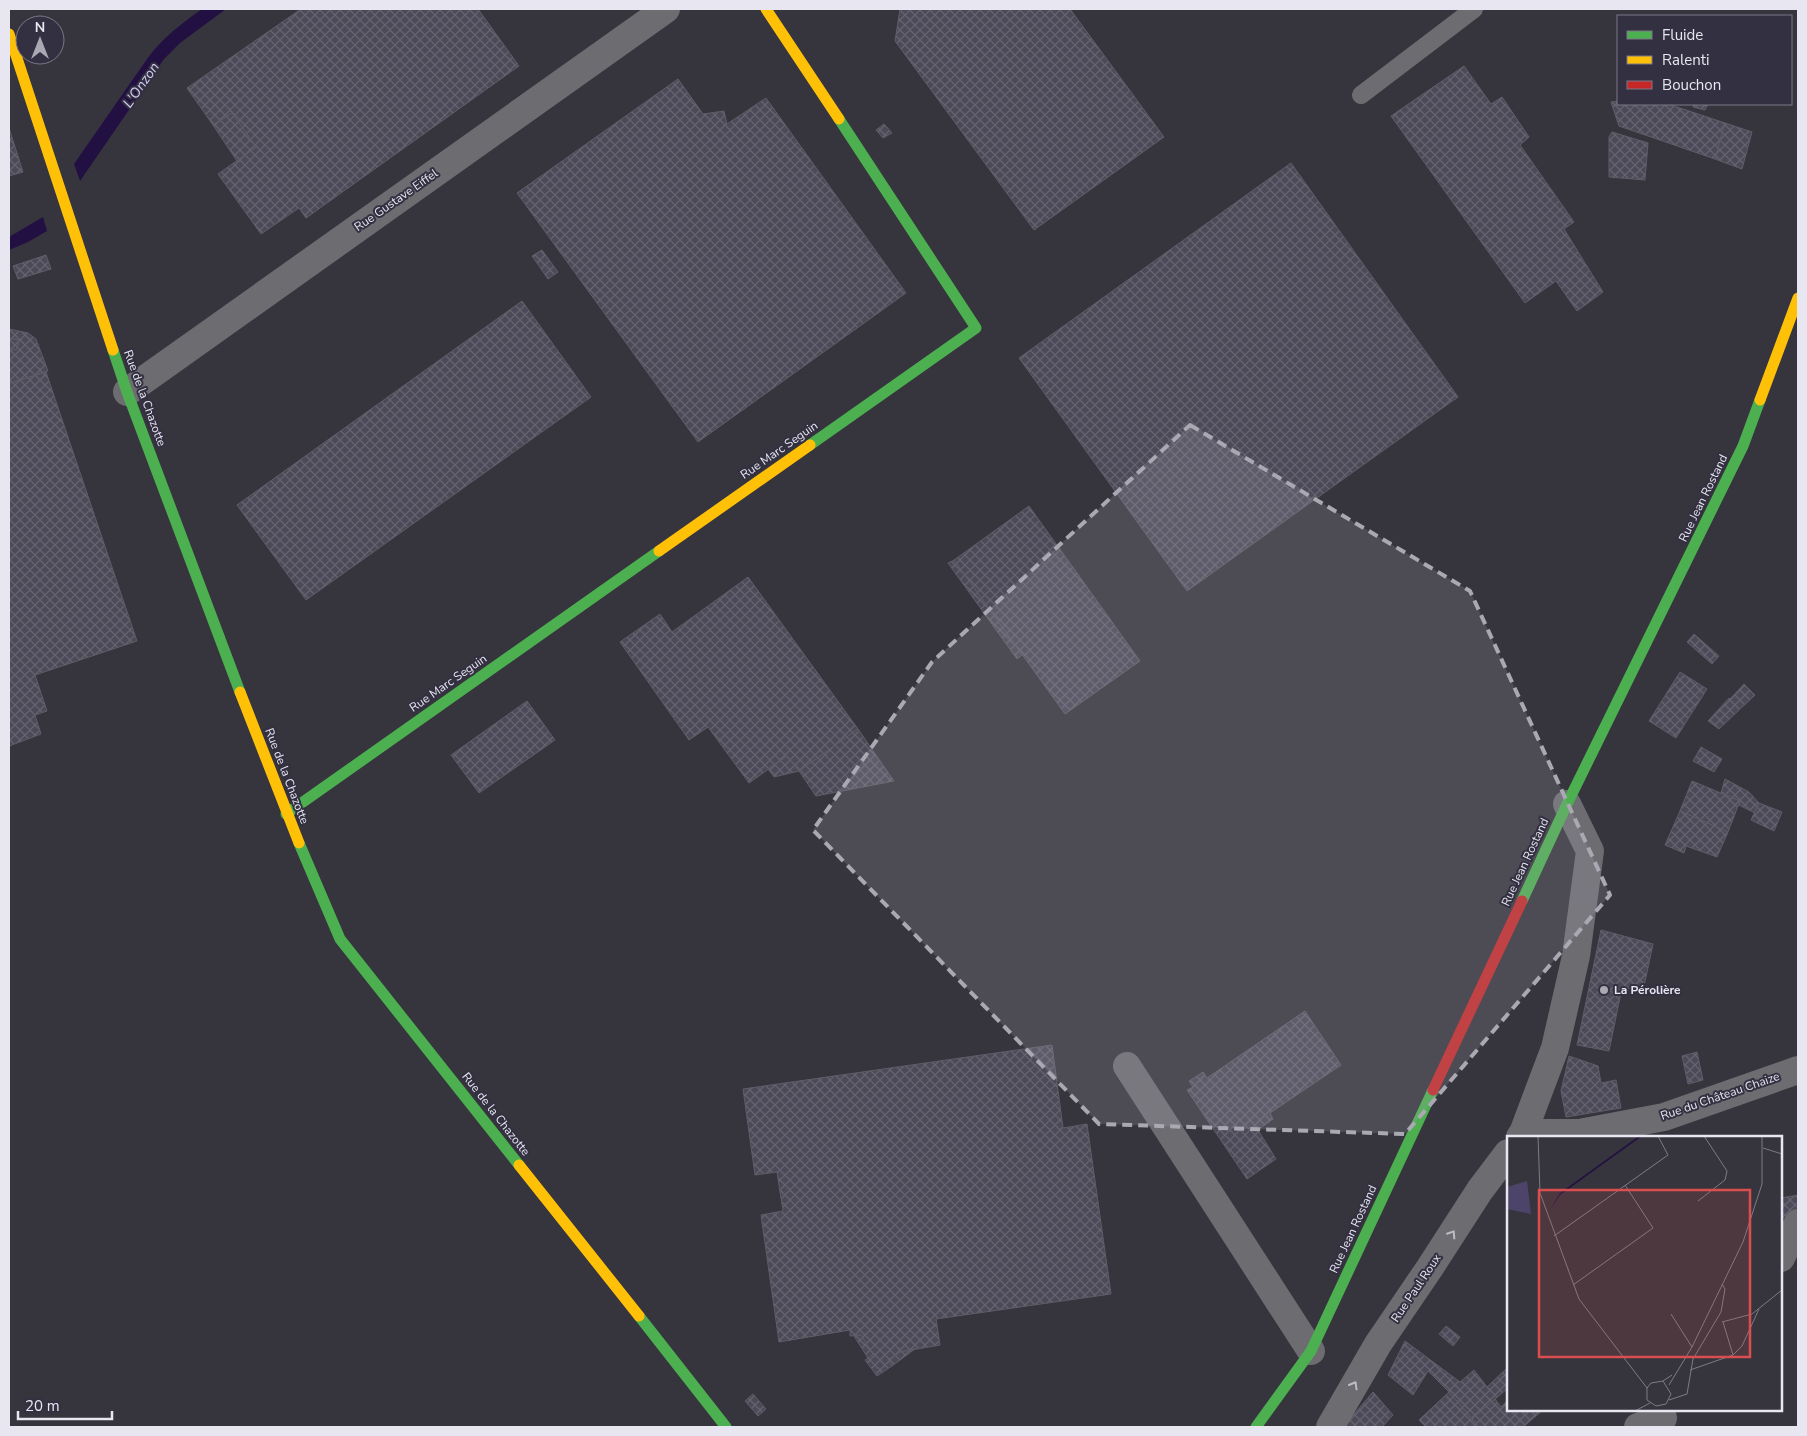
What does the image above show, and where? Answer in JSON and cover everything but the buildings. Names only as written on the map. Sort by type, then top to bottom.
[{"type":"street","name":"Rue Gustave Eiffel","points":[[127,392],[666,9]]},
{"type":"street","name":"Rue Marc Seguin","points":[[286,814],[976,328],[766,9]]},
{"type":"street","name":"Rue de la Chazotte","points":[[9,34],[127,392],[286,814],[340,939],[726,1427]]},
{"type":"street","name":"Rue Jean Rostand","points":[[1256,1427],[1311,1351],[1568,804],[1744,446],[1798,298]]},
{"type":"street","name":"Rue Paul Roux","points":[[1519,1136],[1555,1048],[1576,956],[1590,851],[1568,804]]},
{"type":"street","points":[[1127,1066],[1311,1351]]},
{"type":"street","name":"Rue du Château Chaize","points":[[1580,1135],[1664,1116],[1798,1070]]},
{"type":"street","name":"Rue Paul Roux","points":[[1330,1427],[1378,1344],[1480,1190],[1507,1154]]},
{"type":"street","points":[[1782,1256],[1798,1223]]},
{"type":"street","points":[[1638,1427],[1665,1412]]},
{"type":"lane","points":[[1361,96],[1474,9]]},
{"type":"highlighted area","points":[[1190,425],[1470,591],[1610,895],[1405,1134],[1099,1124],[813,830],[932,662]]},
{"type":"water","name":"L'Onzon","points":[[202,9],[226,9],[180,43],[164,59],[80,181],[74,164],[147,59],[165,38]]},
{"type":"water","points":[[43,217],[47,231],[9,250],[9,237]]},
{"type":"traffic: fast","points":[[810,445],[976,328],[839,119]]},
{"type":"traffic: fast","points":[[113,350],[240,692]]},
{"type":"traffic: fast","points":[[1522,901],[1567,804],[1743,446],[1760,400]]},
{"type":"traffic: fast","points":[[286,814],[659,551]]},
{"type":"traffic: fast","points":[[299,843],[340,939],[519,1165]]},
{"type":"traffic: fast","points":[[1256,1427],[1311,1351],[1433,1090]]},
{"type":"traffic: fast","points":[[639,1316],[726,1427]]},
{"type":"traffic: slow","points":[[766,9],[839,119]]},
{"type":"traffic: slow","points":[[9,34],[113,350]]},
{"type":"traffic: slow","points":[[1760,400],[1798,298]]},
{"type":"traffic: slow","points":[[659,551],[810,445]]},
{"type":"traffic: slow","points":[[240,692],[299,843]]},
{"type":"traffic: slow","points":[[519,1165],[639,1316]]},
{"type":"traffic: jam","points":[[1433,1090],[1522,901]]},
{"type":"place","name":"La Pérolière","points":[[1604,990]]}]
